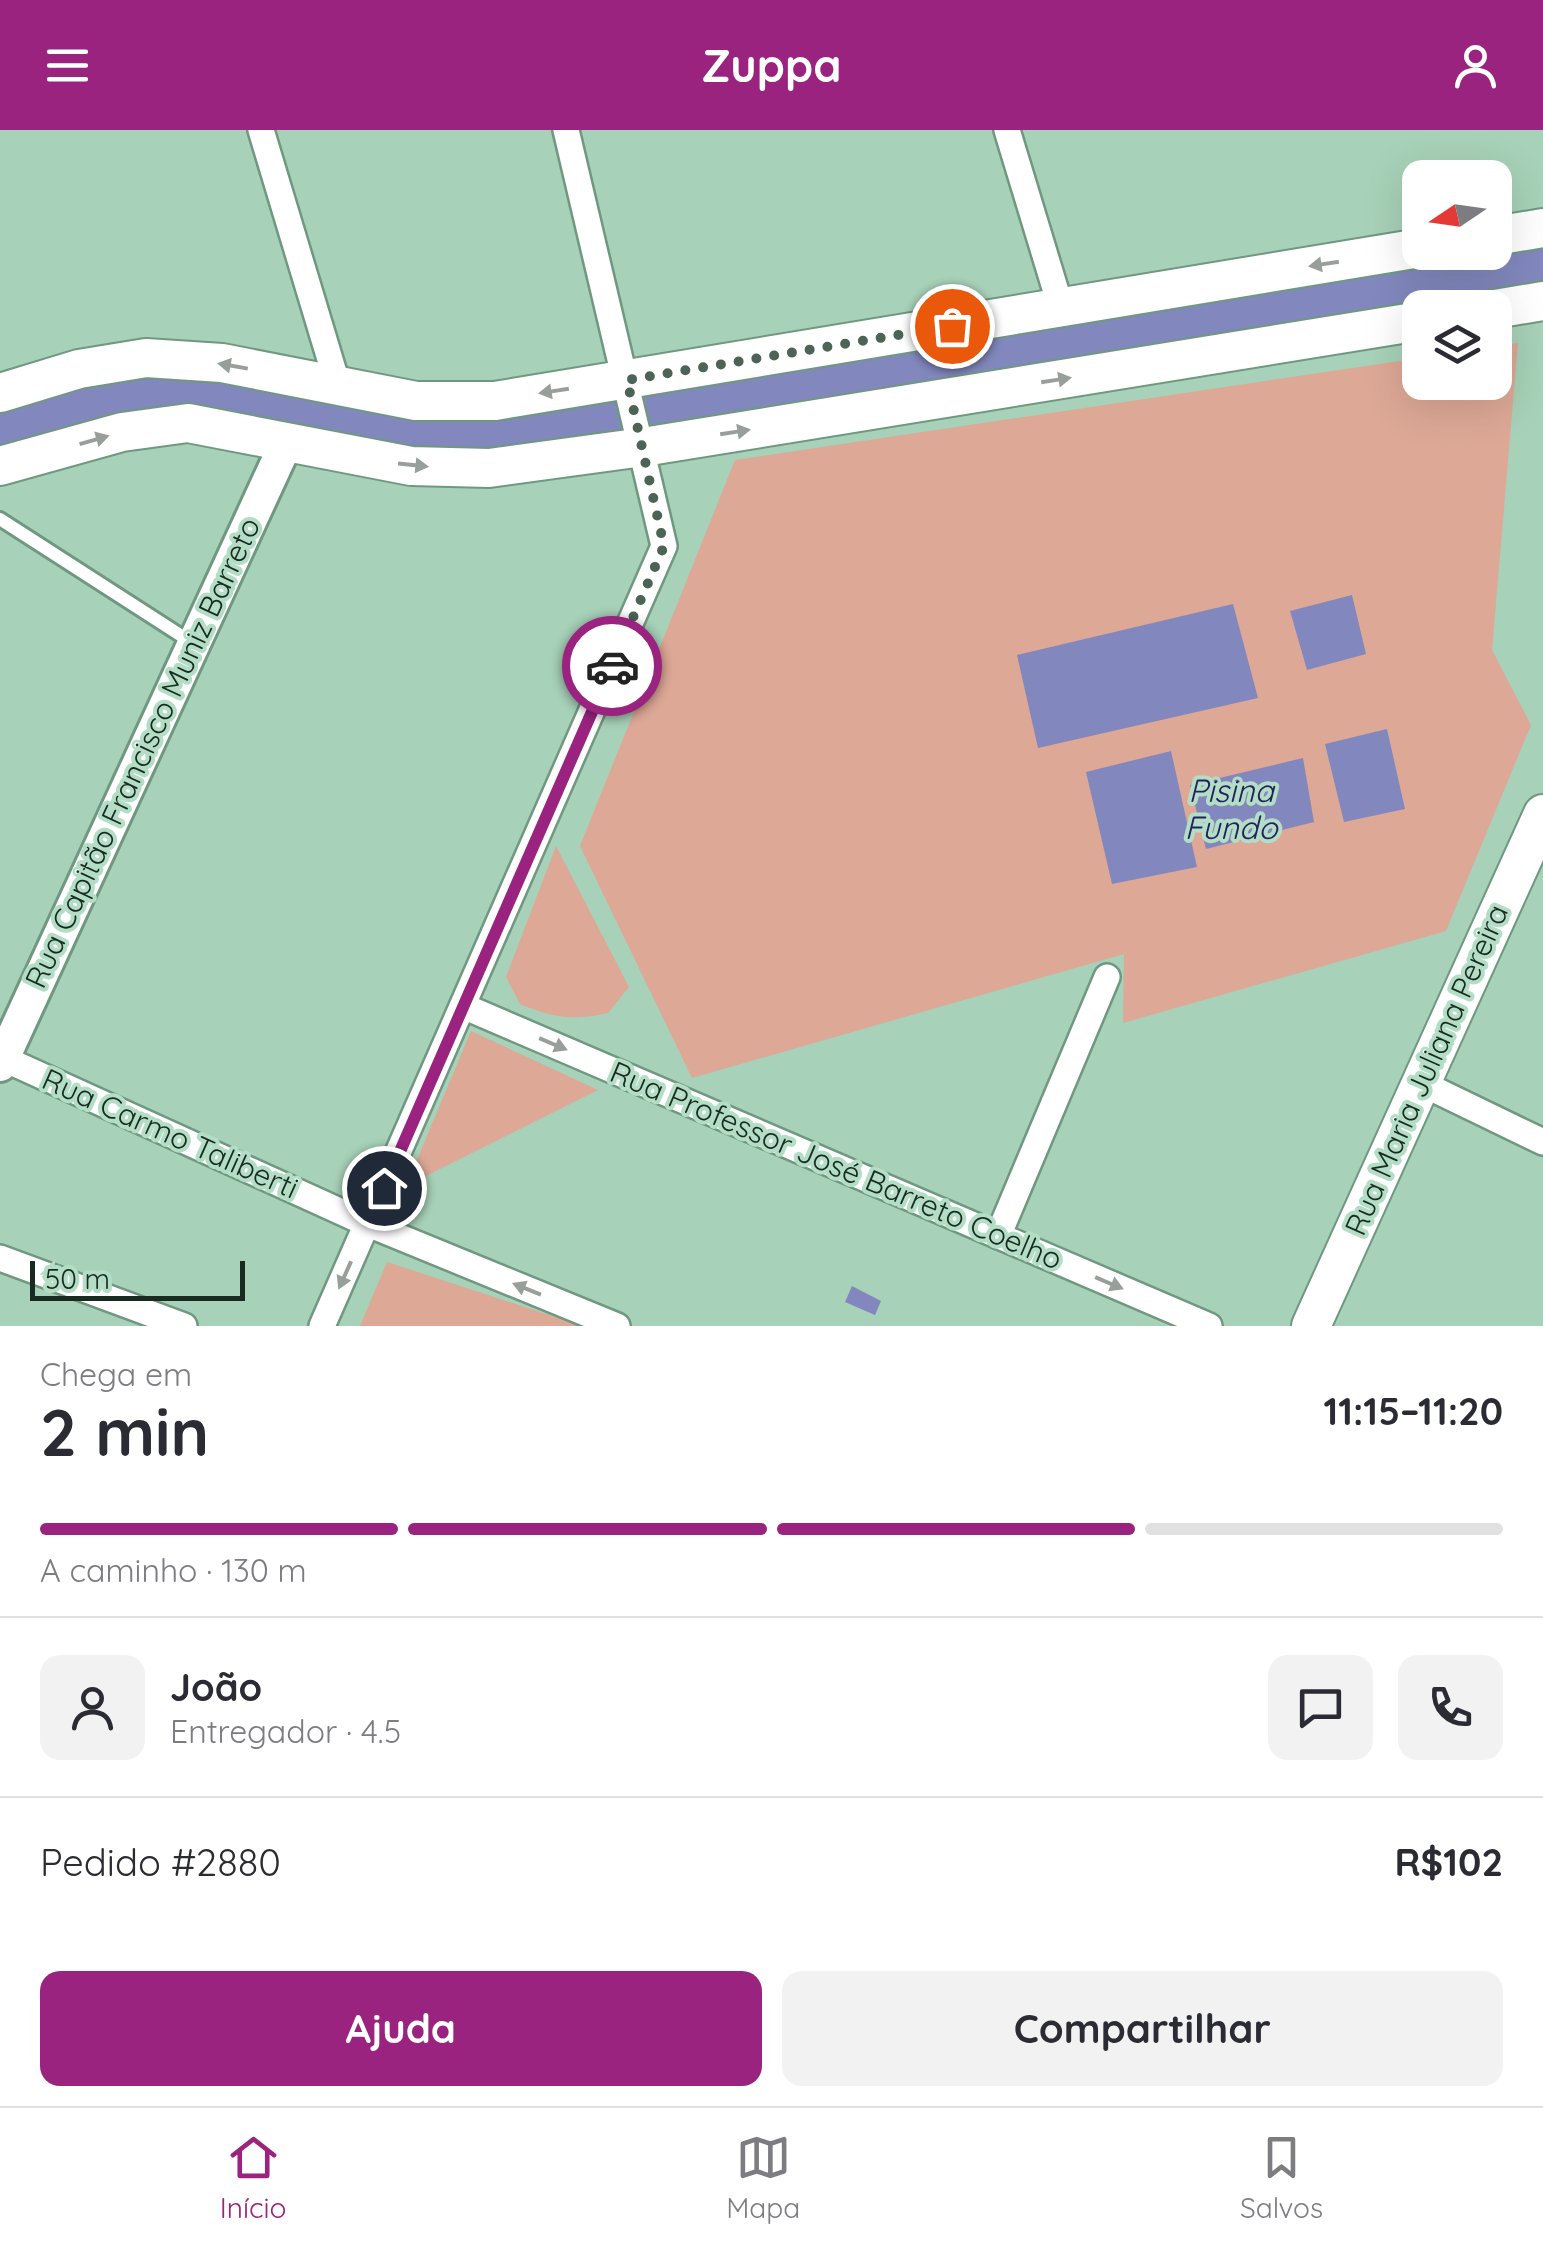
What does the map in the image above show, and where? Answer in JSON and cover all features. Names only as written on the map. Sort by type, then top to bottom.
[{"type":"main road","points":[[1512,233],[1543,228]]},
{"type":"main road","points":[[0,394],[79,369],[146,358],[222,364],[416,401],[496,401],[629,389],[1061,308],[1402,251]]},
{"type":"main road","points":[[1512,306],[1543,301]]},
{"type":"main road","points":[[0,466],[122,432],[188,424],[411,466],[489,468],[641,437],[1402,324]]},
{"type":"main road","name":"Rua Maria Juliana Pereira","points":[[1310,1326],[1543,814]]},
{"type":"street","points":[[261,130],[338,386]]},
{"type":"street","points":[[322,1326],[664,546],[566,130]]},
{"type":"street","points":[[1007,130],[1061,308]]},
{"type":"street","name":"Rua Capitão Francisco Muniz Barreto","points":[[1,1060],[287,442]]},
{"type":"street","points":[[998,1236],[1107,977]]},
{"type":"street","name":"Rua Professor José Barreto Coelho","points":[[464,1006],[1209,1326]]},
{"type":"street","name":"Rua Carmo Taliberti","points":[[1,1060],[368,1224],[618,1326]]},
{"type":"street","points":[[1421,1083],[1543,1142]]},
{"type":"street","points":[[0,1258],[184,1326]]},
{"type":"lane","points":[[0,519],[194,644]]},
{"type":"shaded area","points":[[1518,343],[1492,650],[1531,725],[1446,931],[1123,1023],[1124,954],[692,1078],[580,846],[735,460],[1402,361],[1402,400],[1512,400],[1512,344]]},
{"type":"shaded area","points":[[556,846],[629,987],[608,1013],[573,1017],[532,1009],[520,1004],[506,977]]},
{"type":"shaded area","points":[[471,1031],[598,1090],[406,1186]]},
{"type":"shaded area","points":[[387,1262],[583,1326],[360,1326]]},
{"type":"water","points":[[1352,595],[1366,654],[1307,670],[1290,611]]},
{"type":"water","points":[[1233,604],[1258,698],[1038,748],[1017,655]]},
{"type":"water","points":[[1387,729],[1405,809],[1344,822],[1325,744]]},
{"type":"water","points":[[1171,751],[1197,867],[1112,884],[1086,772]]},
{"type":"water","name":"Pisina Fundo","points":[[1303,758],[1314,822],[1206,849],[1190,785]]},
{"type":"water","points":[[852,1286],[881,1301],[875,1315],[845,1302]]},
{"type":"waterway","points":[[0,430],[102,402],[176,390],[417,433],[483,436],[1543,267]]},
{"type":"way so far","points":[[612,666],[664,546],[627,380],[952,326]]},
{"type":"route","points":[[384,1188],[612,666]]}]
